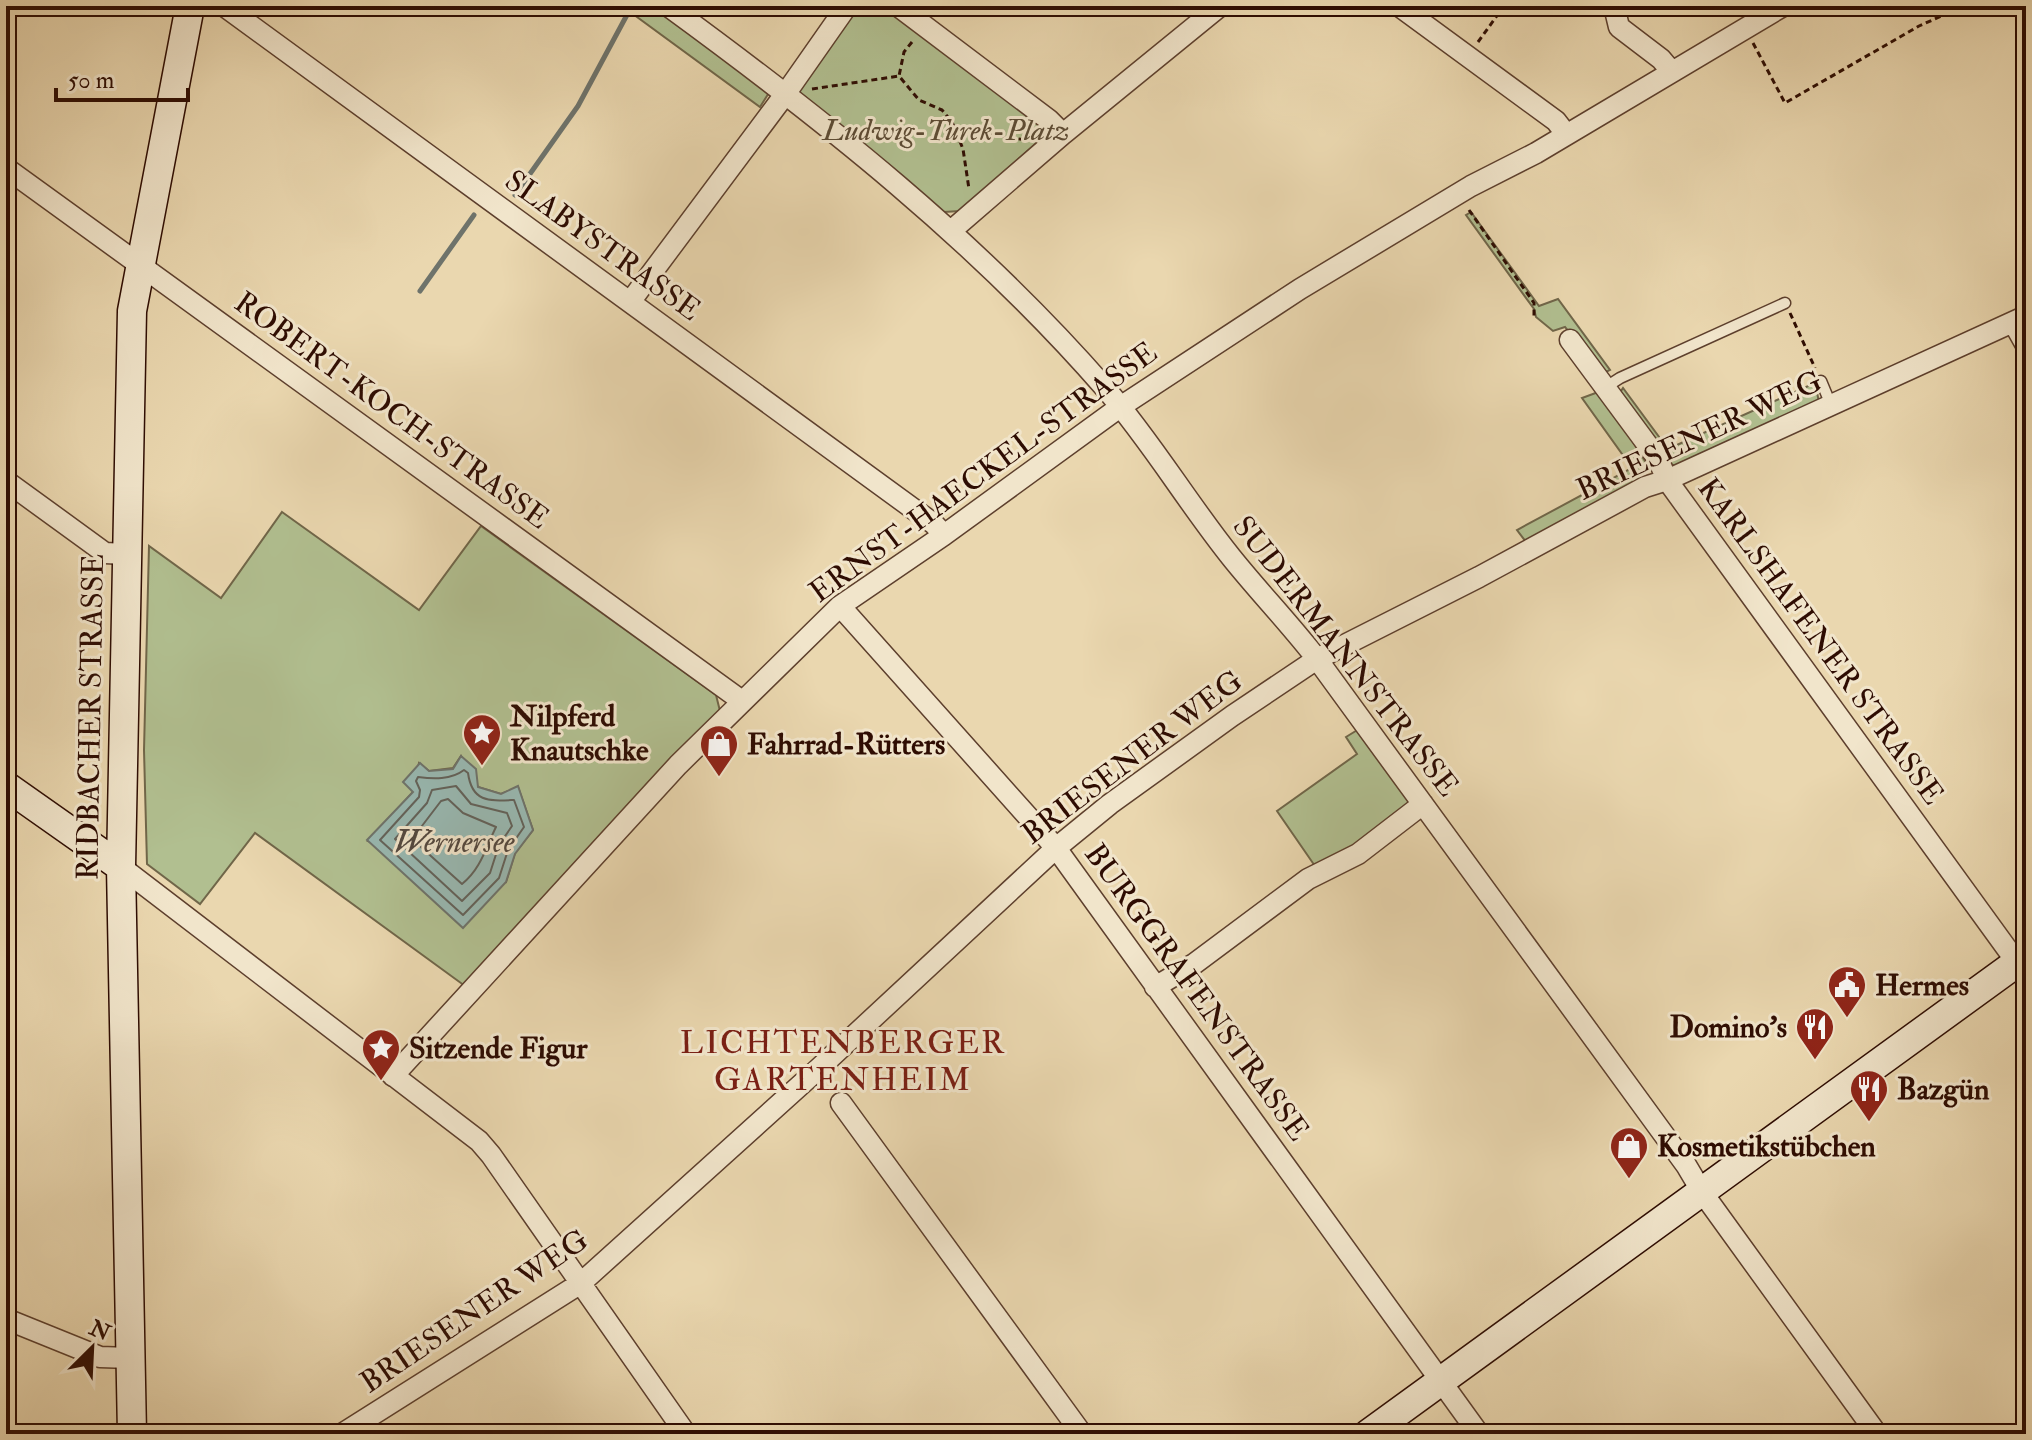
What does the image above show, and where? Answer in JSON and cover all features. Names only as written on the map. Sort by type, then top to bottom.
[{"type":"street","name":"RIDBACHER STRASSE","points":[[132,1434],[121,867],[132,311],[190,6]]},
{"type":"street","name":"SLABYSTRASSE","points":[[224,6],[934,524],[944,535]]},
{"type":"street","name":"SUDERMANNSTRASSE","points":[[668,6],[786,93],[952,230],[1070,350],[1120,407],[1232,558],[1317,659],[1686,1165],[1702,1192],[1877,1434]]},
{"type":"street","points":[[630,302],[847,6]]},
{"type":"street","points":[[898,6],[1049,120],[1063,134]]},
{"type":"street","points":[[952,230],[1041,152],[1220,6]]},
{"type":"street","points":[[1400,6],[1556,121],[1566,134]]},
{"type":"street","points":[[1614,6],[1619,27],[1661,59],[1672,72]]},
{"type":"street","name":"ERNST-HAECKEL-STRASSE","points":[[393,1076],[678,765],[840,606],[1120,407],[1300,289],[1471,186],[1566,134],[1783,6]]},
{"type":"street","name":"ROBERT-KOCH-STRASSE","points":[[6,168],[742,701]]},
{"type":"street","points":[[2019,319],[2026,345]]},
{"type":"street","name":"BRIESENER WEG","points":[[342,1434],[581,1283],[838,1051],[1056,848],[1110,804],[1317,659],[1479,577],[1645,487],[1832,406],[2019,319]]},
{"type":"street","name":"KARLSHAFENER STRASSE","points":[[1570,340],[1664,468],[1667,480],[2023,964]]},
{"type":"street","points":[[6,481],[105,553],[126,554]]},
{"type":"street","name":"BURGGRAFENSTRASSE","points":[[840,606],[1056,848],[1479,1434]]},
{"type":"street","points":[[6,786],[121,867],[479,1141],[686,1434]]},
{"type":"street","points":[[1155,987],[1194,964],[1308,879],[1358,854],[1423,804]]},
{"type":"street","points":[[1368,1434],[2023,964]]},
{"type":"street","points":[[841,1103],[1082,1434]]},
{"type":"street","points":[[6,1319],[100,1357],[130,1358]]},
{"type":"lane","points":[[1606,387],[1785,303]]},
{"type":"lane","points":[[1821,381],[1832,406]]},
{"type":"path","points":[[1478,41],[1504,6]]},
{"type":"path","points":[[1753,43],[1785,103],[1919,26],[1964,6]]},
{"type":"path","points":[[926,26],[904,52],[899,76],[907,90],[919,100],[942,110],[959,133],[971,199],[976,207]]},
{"type":"path","points":[[1851,54],[1856,62]]},
{"type":"path","points":[[786,93],[899,76]]},
{"type":"path","points":[[959,133],[1030,140],[1041,152]]},
{"type":"path","points":[[1471,186],[1469,213],[1534,303],[1534,319]]},
{"type":"path","points":[[1785,303],[1821,381]]},
{"type":"green space","points":[[622,6],[654,6],[770,91],[760,107]]},
{"type":"green space","name":"Ludwig-Turek-Platz","points":[[857,6],[889,6],[1052,129],[960,211],[944,212],[798,91]]},
{"type":"green space","points":[[1471,212],[1539,306],[1558,299],[1610,370],[1602,374],[1565,327],[1553,331],[1536,317],[1534,309],[1466,215]]},
{"type":"green space","points":[[1815,383],[1819,402],[1675,466],[1666,461],[1619,394],[1623,388],[1668,449]]},
{"type":"green space","points":[[1601,391],[1645,461],[1643,477],[1639,482],[1526,542],[1517,530],[1632,468],[1582,398]]},
{"type":"green space","points":[[282,512],[419,610],[481,526],[716,695],[720,711],[657,773],[465,986],[255,833],[200,904],[147,864],[144,750],[149,546],[221,598]],"holes":[[[461,756],[478,787],[501,794],[518,787],[533,830],[515,853],[506,882],[368,841],[413,792],[419,763],[429,771],[453,768]]]},
{"type":"green space","points":[[1359,729],[1411,803],[1402,814],[1317,869],[1277,811],[1357,754],[1346,737]]},
{"type":"water","name":"Wernersee","points":[[461,756],[476,769],[478,787],[501,794],[518,786],[533,830],[515,854],[506,882],[463,928],[367,840],[413,792],[403,782],[420,763],[429,771],[453,769]]},
{"type":"waterway","points":[[515,195],[578,106],[628,13]]},
{"type":"waterway","points":[[420,291],[474,215]]},
{"type":"place","name":"Nilpferd Knautschke","points":[[482,767]]},
{"type":"place","name":"Fahrrad-Rütters","points":[[719,778]]},
{"type":"place","name":"Hermes","points":[[1847,1019]]},
{"type":"place","name":"Domino’s","points":[[1815,1061]]},
{"type":"place","name":"Sitzende Figur","points":[[381,1082]]},
{"type":"place","name":"Bazgün","points":[[1869,1123]]},
{"type":"place","name":"Kosmetikstübchen","points":[[1629,1180]]},
{"type":"district","name":"LICHTENBERGER GARTENHEIM","points":[[843,1060]]}]
